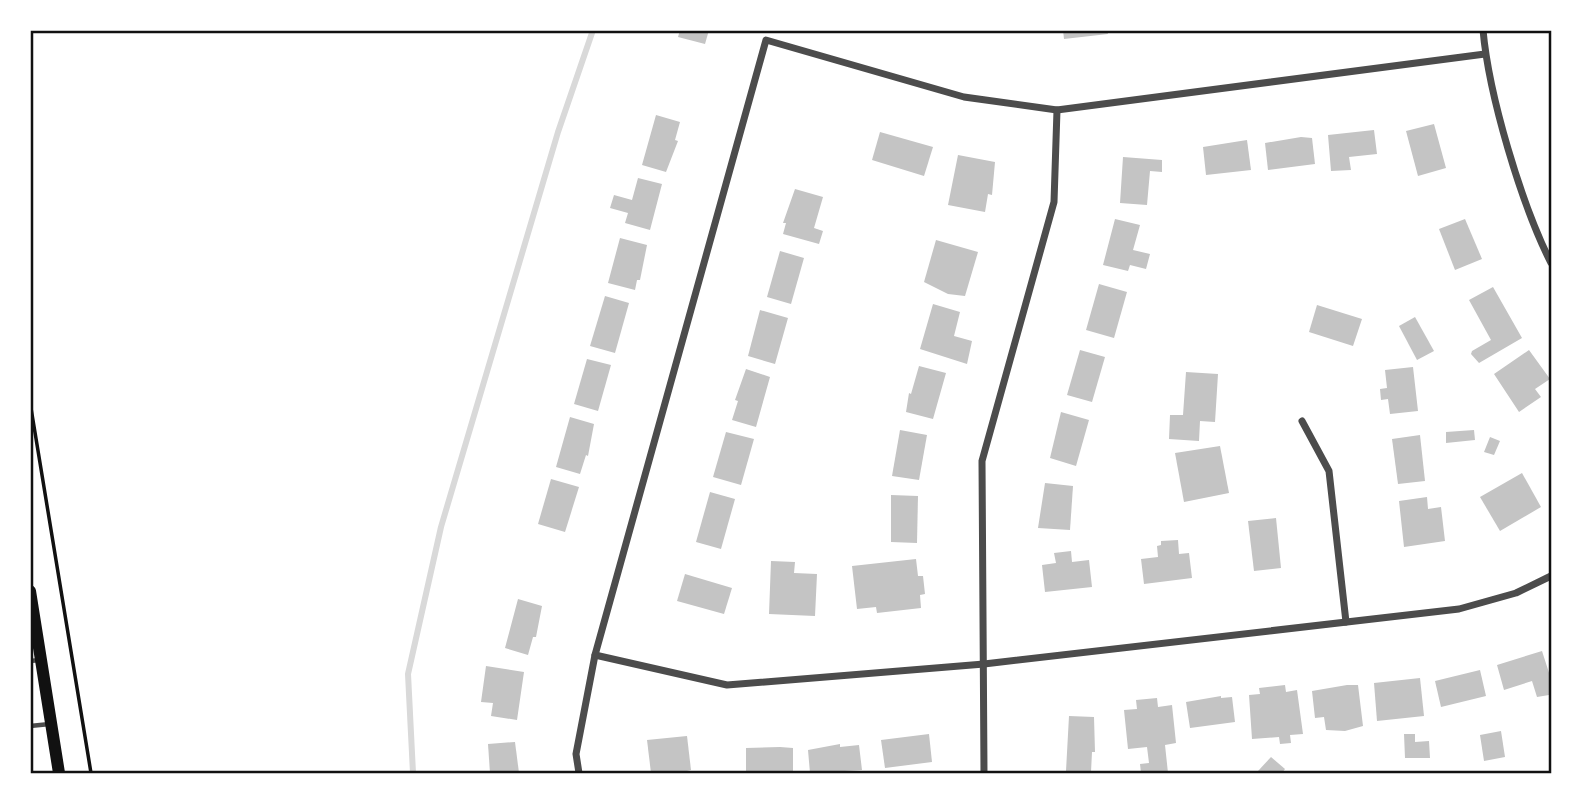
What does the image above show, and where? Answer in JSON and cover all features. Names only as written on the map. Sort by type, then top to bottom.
[{"type":"main road","points":[[30,591],[35,660],[51,724],[59,773]]},
{"type":"street","points":[[1483,30],[1485,54],[1535,230],[1551,263]]},
{"type":"street","points":[[579,773],[576,754],[595,655],[766,40],[964,97],[1057,110],[1485,54]]},
{"type":"street","points":[[984,773],[982,461],[1054,202],[1057,110]]},
{"type":"street","points":[[1302,421],[1329,471],[1346,622]]},
{"type":"street","points":[[595,655],[727,685],[984,664],[1487,603],[1551,576]]},
{"type":"lane","points":[[30,726],[51,724]]},
{"type":"path","points":[[30,402],[91,773]]},
{"type":"building","points":[[680,30],[709,30],[705,44],[678,37]]},
{"type":"building","points":[[1063,30],[1107,30],[1108,34],[1064,39]]},
{"type":"building","points":[[656,115],[680,122],[675,140],[678,141],[666,172],[642,165]]},
{"type":"building","points":[[1434,124],[1446,168],[1418,176],[1406,131]]},
{"type":"building","points":[[1374,130],[1377,154],[1349,157],[1351,170],[1331,171],[1328,135]]},
{"type":"building","points":[[880,132],[933,147],[924,176],[872,160]]},
{"type":"building","points":[[1301,137],[1312,138],[1315,164],[1268,170],[1265,143]]},
{"type":"building","points":[[1247,140],[1251,170],[1206,175],[1203,147]]},
{"type":"building","points":[[958,155],[995,162],[992,195],[988,194],[985,212],[948,205]]},
{"type":"building","points":[[1123,157],[1162,160],[1162,172],[1150,171],[1147,205],[1120,203]]},
{"type":"building","points":[[638,178],[662,184],[650,230],[625,223],[628,213],[610,208],[614,195],[632,200]]},
{"type":"building","points":[[795,189],[823,197],[814,228],[823,231],[819,244],[783,234],[786,223],[783,223]]},
{"type":"building","points":[[1115,219],[1140,225],[1133,250],[1150,254],[1146,269],[1130,265],[1128,271],[1103,265]]},
{"type":"building","points":[[1465,219],[1482,259],[1455,270],[1439,229]]},
{"type":"building","points":[[620,238],[647,245],[640,280],[637,280],[635,290],[608,283]]},
{"type":"building","points":[[936,240],[978,252],[965,296],[948,294],[924,282]]},
{"type":"building","points":[[780,251],[804,258],[791,304],[767,297]]},
{"type":"building","points":[[1099,284],[1127,292],[1114,338],[1086,330]]},
{"type":"building","points":[[1493,287],[1522,338],[1479,363],[1471,354],[1472,351],[1491,340],[1469,300]]},
{"type":"building","points":[[605,296],[629,303],[615,353],[590,346]]},
{"type":"building","points":[[933,304],[960,312],[954,336],[972,341],[967,364],[920,349]]},
{"type":"building","points":[[1317,305],[1362,319],[1353,346],[1309,332]]},
{"type":"building","points":[[760,310],[788,318],[775,364],[748,356]]},
{"type":"building","points":[[1415,317],[1434,351],[1417,360],[1399,326]]},
{"type":"building","points":[[1080,350],[1105,357],[1092,402],[1067,395]]},
{"type":"building","points":[[1529,350],[1550,379],[1535,389],[1541,397],[1519,412],[1494,374]]},
{"type":"building","points":[[587,359],[611,365],[598,411],[574,404]]},
{"type":"building","points":[[919,366],[946,373],[933,419],[906,412],[909,393],[911,394]]},
{"type":"building","points":[[1413,367],[1418,411],[1390,414],[1388,399],[1381,400],[1380,389],[1387,388],[1385,370]]},
{"type":"building","points":[[746,369],[770,377],[756,427],[732,420],[738,401],[735,400]]},
{"type":"building","points":[[1186,372],[1218,374],[1215,422],[1200,421],[1199,441],[1169,439],[1170,415],[1183,415]]},
{"type":"building","points":[[1061,412],[1089,420],[1076,466],[1050,458]]},
{"type":"building","points":[[570,417],[594,424],[588,456],[586,455],[580,474],[556,467]]},
{"type":"building","points":[[900,430],[927,435],[919,480],[892,476]]},
{"type":"building","points":[[1474,430],[1475,440],[1446,443],[1446,432]]},
{"type":"building","points":[[726,432],[754,439],[741,485],[713,477]]},
{"type":"building","points":[[1420,435],[1425,481],[1398,484],[1392,439]]},
{"type":"building","points":[[1490,437],[1500,441],[1494,455],[1484,452]]},
{"type":"building","points":[[1220,446],[1229,493],[1184,502],[1175,453]]},
{"type":"building","points":[[1522,473],[1541,507],[1500,531],[1480,497]]},
{"type":"building","points":[[551,479],[579,487],[565,532],[538,524]]},
{"type":"building","points":[[1045,483],[1073,486],[1070,530],[1038,528]]},
{"type":"building","points":[[710,492],[735,499],[721,549],[696,542]]},
{"type":"building","points":[[891,495],[918,496],[917,543],[891,542]]},
{"type":"building","points":[[1427,497],[1428,509],[1441,507],[1445,541],[1404,547],[1399,501]]},
{"type":"building","points":[[1276,518],[1281,568],[1254,571],[1248,521]]},
{"type":"building","points":[[1178,540],[1179,554],[1189,553],[1192,578],[1144,584],[1141,559],[1158,557],[1157,546],[1161,545],[1161,541]]},
{"type":"building","points":[[1071,551],[1072,562],[1089,560],[1092,587],[1045,592],[1042,565],[1056,563],[1054,553]]},
{"type":"building","points":[[916,559],[918,576],[923,576],[925,594],[920,595],[921,608],[877,613],[876,607],[857,609],[852,566]]},
{"type":"building","points":[[771,561],[795,562],[794,573],[817,574],[815,616],[769,614]]},
{"type":"building","points":[[685,574],[732,588],[724,614],[677,601]]},
{"type":"building","points":[[518,599],[542,606],[536,637],[533,637],[528,655],[505,648]]},
{"type":"building","points":[[1542,651],[1551,679],[1549,695],[1537,697],[1532,681],[1504,690],[1497,665]]},
{"type":"building","points":[[486,666],[524,672],[517,720],[491,716],[493,703],[481,702]]},
{"type":"building","points":[[1480,670],[1486,696],[1441,707],[1435,681]]},
{"type":"building","points":[[1420,678],[1424,716],[1377,721],[1374,683]]},
{"type":"building","points":[[1285,685],[1286,692],[1297,690],[1303,734],[1290,735],[1291,743],[1280,744],[1279,737],[1252,739],[1249,695],[1260,694],[1259,688]]},
{"type":"building","points":[[1358,685],[1363,726],[1345,731],[1326,730],[1324,717],[1315,718],[1312,691]]},
{"type":"building","points":[[1221,696],[1232,697],[1235,722],[1190,728],[1186,702]]},
{"type":"building","points":[[1157,698],[1158,707],[1172,705],[1176,743],[1165,745],[1168,773],[1141,773],[1140,764],[1149,763],[1147,747],[1128,749],[1124,710],[1137,709],[1136,700]]},
{"type":"building","points":[[1069,716],[1094,717],[1095,752],[1092,752],[1091,772],[1066,771]]},
{"type":"building","points":[[1501,731],[1505,757],[1484,761],[1480,735]]},
{"type":"building","points":[[929,734],[932,762],[885,768],[881,740]]},
{"type":"building","points":[[1404,734],[1415,734],[1415,742],[1429,741],[1430,758],[1405,758]]},
{"type":"building","points":[[687,736],[691,770],[651,773],[647,740]]},
{"type":"building","points":[[515,742],[519,773],[490,773],[488,744]]},
{"type":"building","points":[[840,744],[840,747],[859,745],[862,770],[810,773],[808,750]]},
{"type":"building","points":[[746,748],[793,748],[793,773],[746,773]]},
{"type":"building","points":[[1271,757],[1285,769],[1282,773],[1258,771]]},
{"type":"waterway","points":[[413,773],[408,674],[441,527],[558,132],[593,30]]}]
